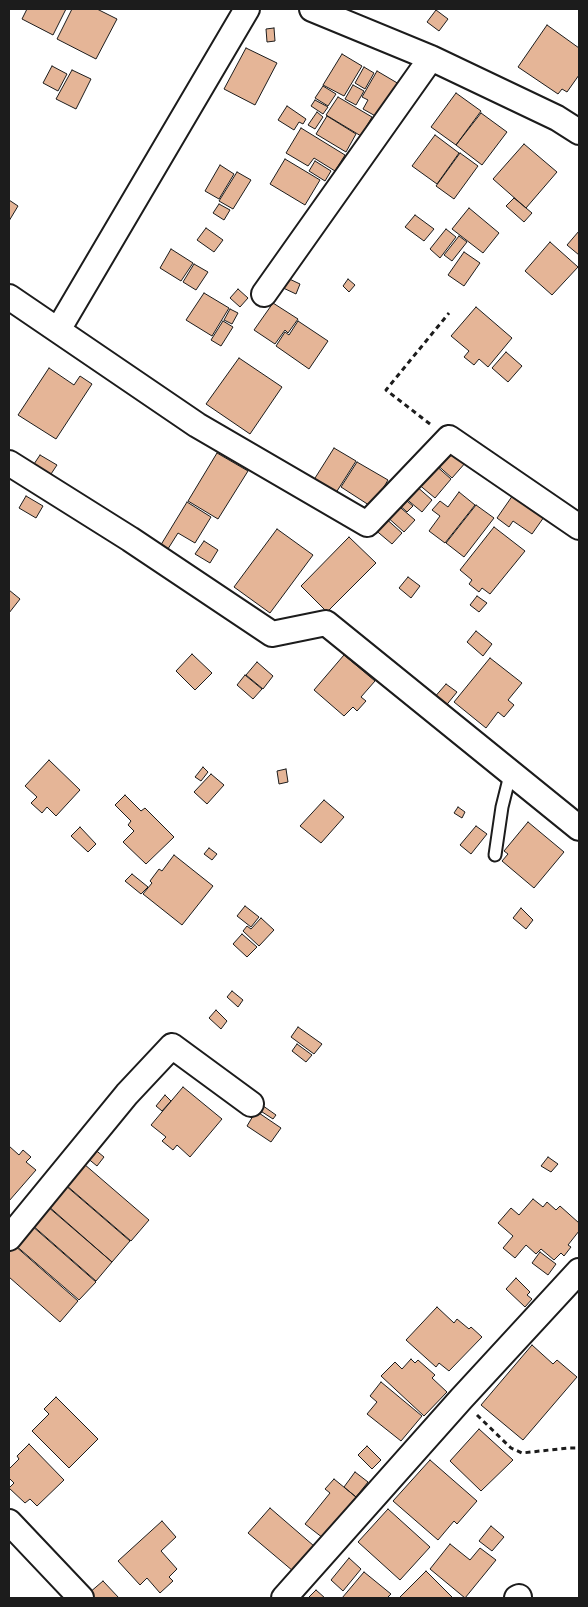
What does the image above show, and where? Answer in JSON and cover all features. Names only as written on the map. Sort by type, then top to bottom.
[{"type":"street","points":[[58,330],[247,9]]},
{"type":"street","points":[[312,9],[431,58],[557,118],[579,132]]},
{"type":"street","points":[[264,294],[431,58]]},
{"type":"street","points":[[9,297],[198,425],[367,524],[449,438],[579,527]]},
{"type":"street","points":[[9,463],[130,539],[272,634],[326,623],[579,828]]},
{"type":"street","points":[[9,1238],[127,1094],[172,1046],[250,1104]]},
{"type":"street","points":[[284,1598],[461,1399],[579,1271]]},
{"type":"street","points":[[12,1534],[81,1598]]},
{"type":"lane","points":[[495,855],[502,807],[511,771]]},
{"type":"path","points":[[449,313],[386,390],[449,438]]},
{"type":"path","points":[[461,1399],[511,1448],[522,1453],[579,1448]]},
{"type":"building","points":[[27,9],[66,9],[53,35],[22,19]]},
{"type":"building","points":[[72,9],[97,9],[117,19],[96,59],[57,39]]},
{"type":"building","points":[[436,10],[448,19],[439,31],[427,22]]},
{"type":"building","points":[[547,25],[579,48],[579,75],[567,92],[562,89],[558,94],[518,67]]},
{"type":"building","points":[[274,28],[275,41],[267,42],[266,29]]},
{"type":"building","points":[[246,48],[277,63],[255,105],[224,89]]},
{"type":"building","points":[[342,54],[362,66],[344,96],[323,85]]},
{"type":"building","points":[[52,66],[67,74],[58,91],[43,83]]},
{"type":"building","points":[[364,67],[374,73],[365,89],[355,83]]},
{"type":"building","points":[[72,70],[91,79],[76,109],[56,99]]},
{"type":"building","points":[[377,71],[399,84],[379,118],[363,109],[368,100],[362,97]]},
{"type":"building","points":[[353,85],[364,91],[356,105],[345,99]]},
{"type":"building","points":[[323,86],[336,94],[328,106],[315,98]]},
{"type":"building","points":[[456,93],[481,111],[456,145],[431,127]]},
{"type":"building","points":[[338,97],[372,117],[361,136],[326,115]]},
{"type":"building","points":[[315,100],[328,107],[323,114],[311,106]]},
{"type":"building","points":[[287,106],[306,119],[303,124],[299,122],[294,130],[278,120]]},
{"type":"building","points":[[317,112],[323,117],[315,129],[308,125]]},
{"type":"building","points":[[481,113],[507,132],[482,165],[456,145]]},
{"type":"building","points":[[327,116],[356,134],[346,152],[316,134]]},
{"type":"building","points":[[301,128],[345,155],[335,171],[314,158],[308,166],[286,153]]},
{"type":"building","points":[[435,135],[459,153],[437,184],[412,166]]},
{"type":"building","points":[[524,144],[557,172],[526,208],[493,179]]},
{"type":"building","points":[[460,153],[478,166],[454,199],[436,186]]},
{"type":"building","points":[[285,159],[320,180],[305,205],[270,184]]},
{"type":"building","points":[[315,161],[331,171],[325,181],[309,171]]},
{"type":"building","points":[[220,165],[234,174],[219,199],[205,191]]},
{"type":"building","points":[[237,172],[251,180],[233,209],[219,201]]},
{"type":"building","points":[[514,198],[532,213],[524,222],[506,206]]},
{"type":"building","points":[[9,200],[18,206],[9,221]]},
{"type":"building","points":[[219,204],[230,210],[224,220],[213,213]]},
{"type":"building","points":[[469,208],[499,233],[483,253],[452,229]]},
{"type":"building","points":[[415,215],[434,229],[424,241],[405,227]]},
{"type":"building","points":[[206,228],[223,240],[214,252],[197,240]]},
{"type":"building","points":[[446,229],[456,237],[440,258],[430,249]]},
{"type":"building","points":[[579,231],[579,255],[567,245]]},
{"type":"building","points":[[459,236],[467,242],[452,261],[444,255]]},
{"type":"building","points":[[550,242],[578,267],[552,295],[525,271]]},
{"type":"building","points":[[171,249],[193,263],[181,281],[160,268]]},
{"type":"building","points":[[464,252],[480,263],[464,286],[448,275]]},
{"type":"building","points":[[194,264],[208,272],[196,290],[183,282]]},
{"type":"building","points":[[283,276],[300,284],[296,294],[279,286]]},
{"type":"building","points":[[348,279],[355,285],[349,292],[343,286]]},
{"type":"building","points":[[238,289],[248,298],[240,307],[230,298]]},
{"type":"building","points":[[204,293],[229,308],[212,336],[186,320]]},
{"type":"building","points":[[273,303],[298,319],[288,333],[285,330],[275,344],[254,330]]},
{"type":"building","points":[[476,307],[512,338],[488,367],[479,359],[474,365],[464,357],[469,351],[451,336]]},
{"type":"building","points":[[230,309],[238,313],[232,324],[224,320]]},
{"type":"building","points":[[223,321],[233,327],[221,346],[211,340]]},
{"type":"building","points":[[298,321],[328,341],[309,369],[276,346],[285,332],[289,335]]},
{"type":"building","points":[[506,352],[522,366],[508,382],[492,368]]},
{"type":"building","points":[[239,358],[282,387],[250,434],[206,404]]},
{"type":"building","points":[[49,368],[74,385],[80,376],[92,384],[56,439],[18,415]]},
{"type":"building","points":[[334,448],[356,461],[332,499],[310,486]]},
{"type":"building","points":[[217,453],[248,471],[218,519],[188,501]]},
{"type":"building","points":[[457,454],[466,462],[452,478],[435,463],[439,459]]},
{"type":"building","points":[[40,455],[57,465],[47,480],[30,470]]},
{"type":"building","points":[[357,462],[388,480],[372,507],[341,487]]},
{"type":"building","points":[[434,464],[451,479],[435,498],[417,483]]},
{"type":"building","points":[[415,485],[432,500],[422,512],[404,497]]},
{"type":"building","points":[[459,492],[475,505],[445,543],[429,531],[440,516],[432,510],[440,501],[448,507]]},
{"type":"building","points":[[513,495],[544,517],[532,534],[513,521],[509,527],[497,518]]},
{"type":"building","points":[[26,496],[43,506],[36,518],[19,508]]},
{"type":"building","points":[[402,497],[413,506],[407,512],[397,503]]},
{"type":"building","points":[[187,502],[211,517],[195,543],[178,533],[166,552],[159,548]]},
{"type":"building","points":[[395,503],[415,520],[404,532],[385,515]]},
{"type":"building","points":[[476,505],[494,518],[464,557],[446,543]]},
{"type":"building","points":[[383,516],[402,533],[392,544],[373,528]]},
{"type":"building","points":[[494,527],[525,551],[490,594],[482,588],[479,592],[469,584],[472,580],[460,570]]},
{"type":"building","points":[[277,529],[313,555],[270,613],[234,587]]},
{"type":"building","points":[[349,537],[376,563],[327,612],[301,586]]},
{"type":"building","points":[[204,541],[218,550],[210,563],[195,554]]},
{"type":"building","points":[[408,577],[420,586],[411,598],[399,588]]},
{"type":"building","points":[[9,590],[20,599],[9,613]]},
{"type":"building","points":[[477,596],[487,603],[479,612],[470,605]]},
{"type":"building","points":[[476,631],[492,644],[483,656],[467,642]]},
{"type":"building","points":[[192,654],[212,673],[195,690],[176,671]]},
{"type":"building","points":[[344,655],[375,681],[361,697],[366,701],[357,711],[353,707],[344,716],[314,690]]},
{"type":"building","points":[[490,658],[522,683],[508,700],[514,705],[504,717],[498,712],[486,728],[454,702]]},
{"type":"building","points":[[257,662],[273,676],[263,689],[246,675]]},
{"type":"building","points":[[245,675],[262,689],[253,699],[237,685]]},
{"type":"building","points":[[446,684],[457,692],[444,708],[433,699]]},
{"type":"building","points":[[49,760],[80,790],[56,816],[47,807],[42,813],[31,803],[37,797],[25,786]]},
{"type":"building","points":[[203,767],[208,772],[201,781],[195,777]]},
{"type":"building","points":[[286,769],[288,782],[279,784],[277,771]]},
{"type":"building","points":[[211,774],[224,785],[207,804],[194,792]]},
{"type":"building","points":[[125,795],[141,811],[145,808],[174,837],[146,864],[123,842],[134,831],[128,825],[131,821],[115,805]]},
{"type":"building","points":[[324,800],[344,817],[321,843],[300,826]]},
{"type":"building","points":[[458,807],[465,812],[462,818],[454,813]]},
{"type":"building","points":[[528,822],[564,852],[534,888],[502,861],[508,854],[504,851]]},
{"type":"building","points":[[476,826],[487,834],[471,854],[460,845]]},
{"type":"building","points":[[80,827],[96,844],[88,852],[71,836]]},
{"type":"building","points":[[209,848],[217,854],[212,860],[204,854]]},
{"type":"building","points":[[174,855],[213,886],[182,925],[143,894],[152,883],[150,881],[159,869],[162,871]]},
{"type":"building","points":[[132,874],[148,887],[141,894],[125,881]]},
{"type":"building","points":[[245,906],[259,917],[251,927],[237,916]]},
{"type":"building","points":[[521,908],[533,920],[526,929],[513,918]]},
{"type":"building","points":[[261,918],[274,930],[259,946],[243,931],[247,926],[251,929]]},
{"type":"building","points":[[242,934],[257,947],[247,957],[233,944]]},
{"type":"building","points":[[232,991],[243,1000],[238,1007],[227,997]]},
{"type":"building","points":[[216,1010],[227,1021],[221,1029],[209,1018]]},
{"type":"building","points":[[298,1027],[322,1044],[314,1054],[291,1037]]},
{"type":"building","points":[[297,1044],[312,1055],[306,1062],[292,1051]]},
{"type":"building","points":[[183,1087],[222,1119],[190,1157],[177,1145],[173,1150],[162,1141],[166,1137],[151,1125]]},
{"type":"building","points":[[165,1095],[171,1101],[162,1111],[156,1106]]},
{"type":"building","points":[[259,1103],[276,1115],[273,1119],[256,1108]]},
{"type":"building","points":[[256,1111],[281,1128],[271,1142],[247,1126]]},
{"type":"building","points":[[9,1146],[19,1155],[23,1150],[31,1157],[26,1162],[36,1170],[9,1201]]},
{"type":"building","points":[[93,1148],[104,1157],[97,1166],[86,1157]]},
{"type":"building","points":[[548,1157],[558,1164],[551,1172],[541,1166]]},
{"type":"building","points":[[84,1164],[149,1220],[131,1241],[66,1185]]},
{"type":"building","points":[[65,1185],[130,1241],[112,1262],[47,1205]]},
{"type":"building","points":[[533,1199],[543,1207],[547,1202],[556,1210],[560,1206],[579,1223],[579,1231],[568,1245],[571,1247],[564,1256],[561,1253],[554,1260],[541,1249],[536,1254],[526,1245],[515,1258],[503,1248],[513,1236],[498,1223],[511,1208],[519,1215]]},
{"type":"building","points":[[47,1206],[112,1262],[96,1281],[31,1224]]},
{"type":"building","points":[[31,1225],[96,1282],[79,1300],[14,1244]]},
{"type":"building","points":[[14,1245],[78,1301],[60,1322],[9,1277],[9,1250]]},
{"type":"building","points":[[540,1252],[556,1264],[548,1275],[532,1263]]},
{"type":"building","points":[[516,1278],[530,1292],[527,1295],[532,1299],[525,1307],[506,1289]]},
{"type":"building","points":[[437,1307],[454,1323],[457,1319],[469,1329],[471,1327],[482,1337],[449,1371],[439,1363],[436,1367],[406,1340]]},
{"type":"building","points":[[532,1345],[553,1364],[557,1360],[577,1377],[523,1440],[481,1405]]},
{"type":"building","points":[[411,1359],[415,1363],[418,1360],[435,1375],[432,1378],[447,1392],[424,1416],[381,1376],[395,1362],[402,1369]]},
{"type":"building","points":[[381,1382],[422,1416],[401,1441],[367,1414],[377,1402],[370,1396]]},
{"type":"building","points":[[56,1397],[98,1439],[69,1468],[32,1431],[49,1414],[44,1409]]},
{"type":"building","points":[[479,1429],[513,1460],[481,1491],[450,1461]]},
{"type":"building","points":[[29,1444],[64,1480],[37,1506],[30,1499],[25,1503],[9,1488],[14,1483],[9,1478],[9,1469],[19,1459],[17,1456]]},
{"type":"building","points":[[367,1446],[381,1460],[372,1469],[358,1455]]},
{"type":"building","points":[[430,1460],[477,1501],[457,1524],[454,1521],[438,1540],[393,1501]]},
{"type":"building","points":[[355,1472],[368,1482],[356,1497],[344,1487]]},
{"type":"building","points":[[334,1479],[356,1497],[323,1538],[305,1524],[330,1493],[325,1489]]},
{"type":"building","points":[[270,1508],[314,1546],[293,1571],[248,1533]]},
{"type":"building","points":[[388,1509],[430,1547],[400,1580],[358,1542]]},
{"type":"building","points":[[162,1521],[176,1537],[161,1551],[177,1569],[169,1577],[173,1581],[160,1593],[147,1578],[140,1585],[118,1561]]},
{"type":"building","points":[[491,1526],[504,1537],[492,1551],[479,1541]]},
{"type":"building","points":[[450,1544],[470,1560],[480,1548],[496,1560],[465,1598],[430,1569]]},
{"type":"building","points":[[349,1558],[361,1569],[343,1591],[331,1580]]},
{"type":"building","points":[[426,1571],[453,1598],[399,1598]]},
{"type":"building","points":[[364,1572],[391,1594],[387,1598],[342,1598]]},
{"type":"building","points":[[103,1581],[119,1598],[94,1598],[89,1593]]},
{"type":"building","points":[[316,1590],[325,1598],[308,1598]]}]
